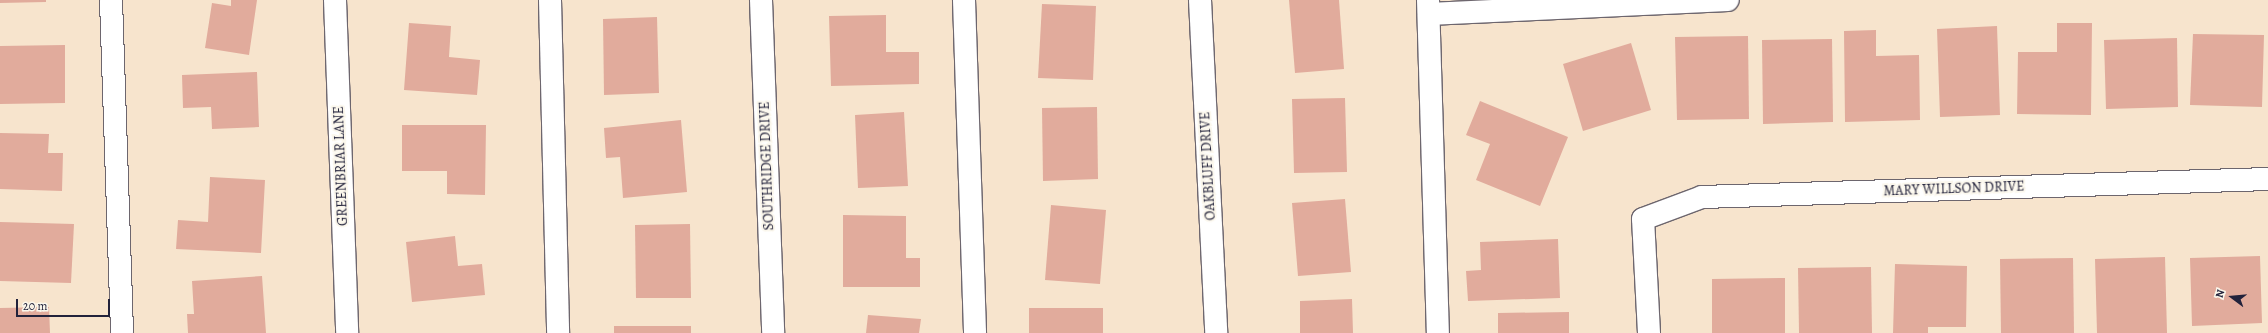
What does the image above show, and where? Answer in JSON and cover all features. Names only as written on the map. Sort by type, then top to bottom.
[{"type":"street","points":[[110,0],[122,333]]},
{"type":"street","name":"GREENBRIAR LANE","points":[[335,0],[346,333]]},
{"type":"street","points":[[550,0],[558,333]]},
{"type":"street","name":"SOUTHRIDGE DRIVE","points":[[761,0],[773,333]]},
{"type":"street","points":[[964,0],[975,333]]},
{"type":"street","name":"OAKBLUFF DRIVE","points":[[1200,0],[1216,333]]},
{"type":"street","points":[[1438,333],[1429,7],[1728,0]]},
{"type":"street","name":"MARY WILLSON DRIVE","points":[[1649,333],[1643,219],[1702,197],[2268,179]]},
{"type":"building","points":[[0,0],[46,0],[46,2],[0,3]]},
{"type":"building","points":[[231,0],[257,0],[249,55],[205,48],[212,3],[231,6]]},
{"type":"building","points":[[1289,0],[1339,0],[1344,69],[1295,73]]},
{"type":"building","points":[[1042,4],[1096,6],[1093,80],[1038,78]]},
{"type":"building","points":[[886,15],[886,52],[919,52],[919,84],[831,86],[829,16]]},
{"type":"building","points":[[657,17],[659,93],[604,95],[603,19]]},
{"type":"building","points":[[409,23],[451,26],[449,57],[480,60],[477,95],[404,90]]},
{"type":"building","points":[[2057,23],[2092,23],[2091,115],[2017,114],[2018,52],[2057,52]]},
{"type":"building","points":[[1997,26],[2000,115],[1940,117],[1937,29]]},
{"type":"building","points":[[1876,30],[1876,56],[1919,55],[1920,120],[1845,122],[1844,31]]},
{"type":"building","points":[[2193,34],[2264,35],[2262,107],[2190,105]]},
{"type":"building","points":[[1748,36],[1749,119],[1677,120],[1675,37]]},
{"type":"building","points":[[2177,38],[2178,107],[2106,109],[2104,40]]},
{"type":"building","points":[[1832,39],[1833,122],[1763,124],[1762,40]]},
{"type":"building","points":[[1631,43],[1651,110],[1583,131],[1563,64]]},
{"type":"building","points":[[65,45],[65,103],[0,104],[0,46]]},
{"type":"building","points":[[257,72],[259,127],[212,129],[211,107],[183,108],[182,75]]},
{"type":"building","points":[[1345,98],[1347,172],[1294,173],[1292,99]]},
{"type":"building","points":[[1480,101],[1568,137],[1540,206],[1476,180],[1490,144],[1466,135]]},
{"type":"building","points":[[1097,107],[1098,179],[1043,181],[1042,108]]},
{"type":"building","points":[[904,112],[908,186],[858,188],[855,115]]},
{"type":"building","points":[[681,120],[687,192],[623,198],[620,157],[606,158],[604,128]]},
{"type":"building","points":[[402,125],[486,125],[485,195],[447,194],[447,171],[402,171]]},
{"type":"building","points":[[0,133],[49,134],[48,153],[63,153],[62,191],[0,189]]},
{"type":"building","points":[[210,177],[265,180],[261,253],[176,249],[178,220],[208,222]]},
{"type":"building","points":[[1345,199],[1351,272],[1298,276],[1292,203]]},
{"type":"building","points":[[1051,205],[1106,210],[1100,284],[1045,280]]},
{"type":"building","points":[[843,215],[906,216],[906,258],[920,258],[920,287],[843,287]]},
{"type":"building","points":[[0,222],[74,224],[71,283],[0,281]]},
{"type":"building","points":[[690,224],[691,298],[636,298],[635,225]]},
{"type":"building","points":[[455,236],[458,266],[482,264],[485,295],[412,302],[406,242]]},
{"type":"building","points":[[1558,239],[1560,298],[1468,301],[1466,271],[1481,270],[1480,242]]},
{"type":"building","points":[[2260,256],[2262,323],[2192,326],[2190,258]]},
{"type":"building","points":[[2165,257],[2167,333],[2097,333],[2095,259]]},
{"type":"building","points":[[2073,258],[2074,333],[2001,333],[2000,259]]},
{"type":"building","points":[[1895,264],[1967,266],[1966,327],[1928,327],[1928,333],[1893,333]]},
{"type":"building","points":[[1871,267],[1872,333],[1799,333],[1798,268]]},
{"type":"building","points":[[262,276],[266,333],[188,333],[187,314],[194,314],[192,281]]},
{"type":"building","points":[[1785,278],[1785,333],[1712,333],[1712,279]]},
{"type":"building","points":[[1352,299],[1353,333],[1300,333],[1300,301]]},
{"type":"building","points":[[49,307],[50,333],[0,333],[0,308]]},
{"type":"building","points":[[1029,308],[1103,308],[1103,333],[1029,333]]},
{"type":"building","points":[[1569,312],[1569,333],[1498,333],[1498,313]]},
{"type":"building","points":[[868,315],[921,319],[919,333],[866,333]]},
{"type":"building","points":[[614,326],[691,326],[691,333],[614,333]]}]
